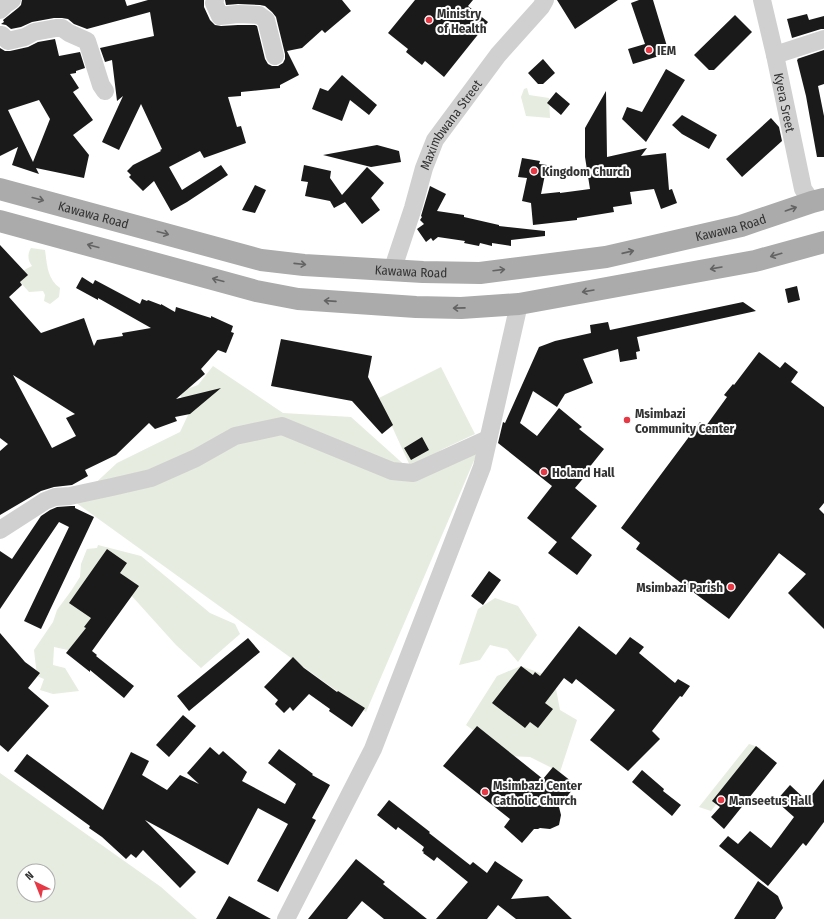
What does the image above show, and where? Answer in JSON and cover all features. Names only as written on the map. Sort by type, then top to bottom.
[{"type":"main road","name":"Kawawa Road","points":[[0,189],[261,260],[304,265],[423,272],[480,273],[606,257],[741,226],[818,200]]},
{"type":"main road","points":[[0,221],[256,291],[298,299],[446,308],[518,304],[755,262],[824,242]]},
{"type":"street","points":[[0,10],[12,0]]},
{"type":"street","points":[[215,0],[214,3],[220,16],[238,14],[259,15],[266,20],[275,56]]},
{"type":"street","name":"Maximbwana Street","points":[[398,270],[395,262],[413,208],[424,168],[435,140],[498,55],[541,7],[545,0]]},
{"type":"street","name":"Kyera Sreet","points":[[762,0],[803,189],[818,200]]},
{"type":"street","points":[[1,33],[8,41],[25,37],[34,32],[62,28],[69,33],[88,41],[101,85],[105,91]]},
{"type":"street","points":[[775,55],[824,39]]},
{"type":"street","points":[[286,919],[373,749],[482,467],[518,304]]},
{"type":"street","points":[[0,530],[45,502],[56,497],[70,496],[151,478],[196,458],[235,436],[282,426],[392,471],[412,474],[488,439]]},
{"type":"shaded area","points":[[527,88],[529,95],[549,98],[550,118],[526,116],[521,97],[524,89]]},
{"type":"shaded area","points":[[31,248],[45,250],[50,276],[60,288],[59,297],[50,304],[44,301],[45,295],[43,291],[29,292],[21,283],[21,273],[32,266],[28,257]]},
{"type":"shaded area","points":[[213,366],[283,413],[351,417],[409,469],[411,468],[379,398],[441,367],[475,434],[443,449],[415,466],[473,440],[476,456],[366,712],[75,502],[117,463],[180,432],[189,413],[179,392],[198,385]]},
{"type":"shaded area","points":[[98,545],[141,556],[210,613],[235,624],[240,634],[201,668],[176,645],[121,584],[97,621],[79,656],[68,650],[54,647],[53,665],[65,668],[79,691],[53,694],[40,690],[44,679],[37,676],[34,650],[53,622],[57,610],[80,577],[81,564],[87,549],[97,548]]},
{"type":"shaded area","points":[[495,598],[518,606],[537,635],[518,662],[507,649],[490,645],[480,660],[459,665],[478,609]]},
{"type":"shaded area","points":[[521,666],[554,678],[560,710],[577,720],[560,772],[530,757],[508,756],[466,725],[497,676]]},
{"type":"shaded area","points":[[749,744],[761,748],[711,811],[699,807]]},
{"type":"shaded area","points":[[0,773],[161,887],[197,919],[0,919]]},
{"type":"building","points":[[22,0],[125,0],[127,6],[148,0],[204,0],[204,7],[210,20],[215,25],[257,26],[265,59],[268,64],[272,66],[278,66],[283,63],[285,59],[276,17],[265,6],[238,4],[226,5],[225,0],[342,0],[351,11],[325,33],[322,30],[302,48],[287,51],[299,75],[280,85],[280,88],[241,92],[241,96],[228,97],[237,127],[241,126],[246,143],[204,158],[200,151],[169,167],[182,190],[221,165],[228,175],[171,211],[154,181],[143,191],[129,177],[131,175],[127,171],[133,165],[161,151],[160,150],[162,149],[141,104],[119,150],[102,142],[123,96],[117,101],[112,60],[105,62],[100,48],[154,36],[150,12],[87,29],[74,24],[68,19],[62,18],[32,22],[21,27],[11,29],[6,25],[1,24],[4,22],[3,20],[21,5]]},
{"type":"building","points":[[415,0],[473,0],[468,6],[488,22],[444,77],[425,61],[422,65],[406,52],[408,49],[388,33]]},
{"type":"building","points":[[557,0],[618,0],[575,29]]},
{"type":"building","points":[[639,0],[653,0],[669,53],[633,64],[628,49],[645,44],[631,3]]},
{"type":"building","points":[[807,14],[809,20],[824,16],[824,29],[792,38],[787,19]]},
{"type":"building","points":[[735,15],[752,32],[714,70],[709,70],[694,55]]},
{"type":"building","points":[[55,39],[59,56],[80,52],[85,68],[76,71],[76,73],[70,74],[79,88],[73,92],[93,120],[73,135],[89,155],[84,178],[36,168],[39,174],[12,165],[18,147],[0,156],[0,48],[5,51],[10,51],[28,47],[38,42]],"holes":[[[39,100],[50,119],[33,162],[8,110]]]},
{"type":"building","points":[[824,50],[824,84],[818,86],[824,116],[824,157],[817,157],[806,96],[797,59]]},
{"type":"building","points":[[543,59],[555,73],[543,84],[538,84],[528,73]]},
{"type":"building","points":[[666,69],[685,80],[646,142],[622,119],[627,107],[642,112]]},
{"type":"building","points":[[342,75],[377,105],[369,115],[350,100],[342,121],[312,109],[320,88],[328,91]]},
{"type":"building","points":[[606,91],[607,157],[647,148],[641,156],[666,153],[669,190],[672,189],[677,203],[661,209],[654,189],[630,192],[632,204],[613,207],[614,212],[577,218],[577,220],[533,225],[531,203],[522,201],[527,178],[518,177],[522,158],[540,161],[539,164],[547,165],[541,194],[590,189],[585,157],[585,128]]},
{"type":"building","points":[[556,92],[570,104],[561,115],[547,103]]},
{"type":"building","points":[[682,115],[717,135],[709,149],[682,134],[672,125]]},
{"type":"building","points":[[771,118],[779,127],[782,141],[742,177],[726,159]]},
{"type":"building","points":[[377,145],[399,151],[401,162],[371,167],[323,155]]},
{"type":"building","points":[[304,165],[331,171],[330,178],[342,195],[367,167],[384,183],[371,198],[380,210],[362,224],[345,202],[334,208],[330,201],[305,196],[308,182],[301,181]]},
{"type":"building","points":[[255,185],[266,190],[255,213],[242,210]]},
{"type":"building","points":[[430,186],[446,194],[437,211],[464,215],[464,217],[499,226],[545,231],[545,236],[511,240],[511,246],[492,243],[492,246],[480,243],[479,246],[464,243],[465,241],[438,237],[433,241],[431,238],[426,242],[417,229],[424,224],[420,220]]},
{"type":"building","points":[[0,245],[28,275],[20,282],[22,285],[9,297],[41,333],[84,318],[94,346],[97,340],[123,336],[122,333],[151,328],[98,298],[98,300],[76,288],[82,277],[93,284],[95,280],[140,304],[142,299],[148,300],[161,304],[175,312],[176,307],[211,318],[211,316],[233,326],[231,332],[234,333],[226,353],[218,350],[201,369],[205,374],[176,399],[221,388],[190,414],[175,417],[177,421],[155,429],[149,423],[116,455],[85,470],[88,476],[72,485],[54,487],[41,491],[0,515],[0,451],[8,444],[0,438]],"holes":[[[13,375],[75,414],[66,418],[76,436],[52,448]]]},
{"type":"building","points":[[797,286],[800,300],[788,303],[785,289]]},
{"type":"building","points":[[743,302],[756,311],[637,337],[640,351],[636,352],[637,359],[620,362],[618,349],[583,359],[593,383],[565,394],[557,407],[533,391],[520,423],[537,436],[559,408],[582,427],[579,429],[604,449],[575,488],[597,506],[571,538],[592,555],[577,575],[548,553],[557,542],[527,518],[552,486],[498,443],[503,422],[505,423],[539,347],[555,341],[591,333],[590,325],[608,322],[610,330]]},
{"type":"building","points":[[281,339],[372,356],[368,377],[393,425],[382,434],[352,401],[271,386]]},
{"type":"building","points":[[759,352],[780,368],[785,362],[798,372],[791,382],[824,407],[824,503],[819,509],[824,514],[824,629],[788,593],[806,574],[779,553],[729,619],[636,549],[640,543],[621,528],[700,422],[706,426],[727,397],[724,395],[733,384],[734,385]]},
{"type":"building","points":[[422,437],[429,450],[411,460],[404,448]]},
{"type":"building","points":[[75,506],[75,508],[94,517],[41,629],[24,621],[69,527],[59,522],[0,609],[0,551],[12,559],[41,516],[57,507]]},
{"type":"building","points":[[107,549],[127,563],[120,573],[139,586],[92,651],[97,655],[96,656],[134,686],[124,698],[90,670],[90,672],[66,653],[86,628],[84,627],[91,618],[69,603]]},
{"type":"building","points":[[489,571],[501,580],[483,605],[471,596]]},
{"type":"building","points":[[579,626],[616,655],[630,637],[644,647],[639,653],[675,683],[678,679],[690,686],[652,731],[660,739],[628,771],[590,740],[615,710],[576,679],[572,684],[564,678],[545,703],[553,709],[538,728],[530,722],[525,728],[492,703],[521,666],[533,675],[535,672],[540,676]]},
{"type":"building","points":[[0,633],[25,662],[40,673],[28,688],[49,706],[8,752],[0,745]]},
{"type":"building","points":[[248,638],[260,652],[189,711],[177,696]]},
{"type":"building","points":[[293,657],[304,668],[337,692],[338,691],[365,708],[352,727],[329,711],[330,709],[309,694],[293,711],[290,707],[284,713],[275,704],[278,700],[264,687]]},
{"type":"building","points":[[183,715],[196,726],[169,757],[156,745]]},
{"type":"building","points":[[477,726],[543,779],[553,767],[576,785],[559,807],[561,815],[559,825],[550,829],[534,829],[522,843],[504,827],[510,819],[443,766]]},
{"type":"building","points":[[756,746],[777,763],[724,829],[711,817],[720,807],[712,801]]},
{"type":"building","points":[[210,747],[219,755],[223,751],[247,772],[242,781],[285,804],[296,784],[268,763],[279,749],[313,774],[312,775],[330,785],[312,818],[316,820],[278,892],[257,881],[288,824],[258,808],[228,865],[145,820],[196,872],[180,888],[143,850],[136,858],[131,854],[126,859],[102,837],[89,828],[90,826],[14,771],[27,754],[103,810],[131,752],[149,761],[142,775],[167,790],[180,775],[199,784],[187,773]]},
{"type":"building","points":[[642,770],[664,789],[663,791],[681,805],[672,816],[632,782]]},
{"type":"building","points":[[824,779],[824,822],[806,846],[803,843],[768,886],[719,846],[728,836],[738,844],[750,831],[771,848],[794,817],[776,801],[790,785],[807,801]]},
{"type":"building","points":[[389,800],[470,865],[473,862],[487,873],[495,861],[523,880],[511,899],[548,896],[572,919],[516,919],[498,905],[487,919],[436,919],[468,882],[437,857],[434,861],[423,853],[424,852],[422,851],[424,847],[398,827],[396,830],[377,815]]},
{"type":"building","points":[[356,859],[385,882],[383,884],[427,919],[384,919],[362,901],[347,919],[308,919]]},
{"type":"building","points":[[758,881],[778,896],[783,908],[775,919],[734,919]]},
{"type":"building","points":[[229,896],[271,919],[216,919]]},
{"type":"place","name":"Ministry of Health","points":[[429,20]]},
{"type":"place","name":"IEM","points":[[649,50]]},
{"type":"place","name":"Kingdom Church","points":[[534,171]]},
{"type":"place","name":"Msimbazi Community Center","points":[[627,420]]},
{"type":"place","name":"Holand Hall","points":[[544,472]]},
{"type":"place","name":"Msimbazi Parish","points":[[731,587]]},
{"type":"place","name":"Msimbazi Center Catholic Church","points":[[485,792]]},
{"type":"place","name":"Manseetus Hall","points":[[721,800]]}]
